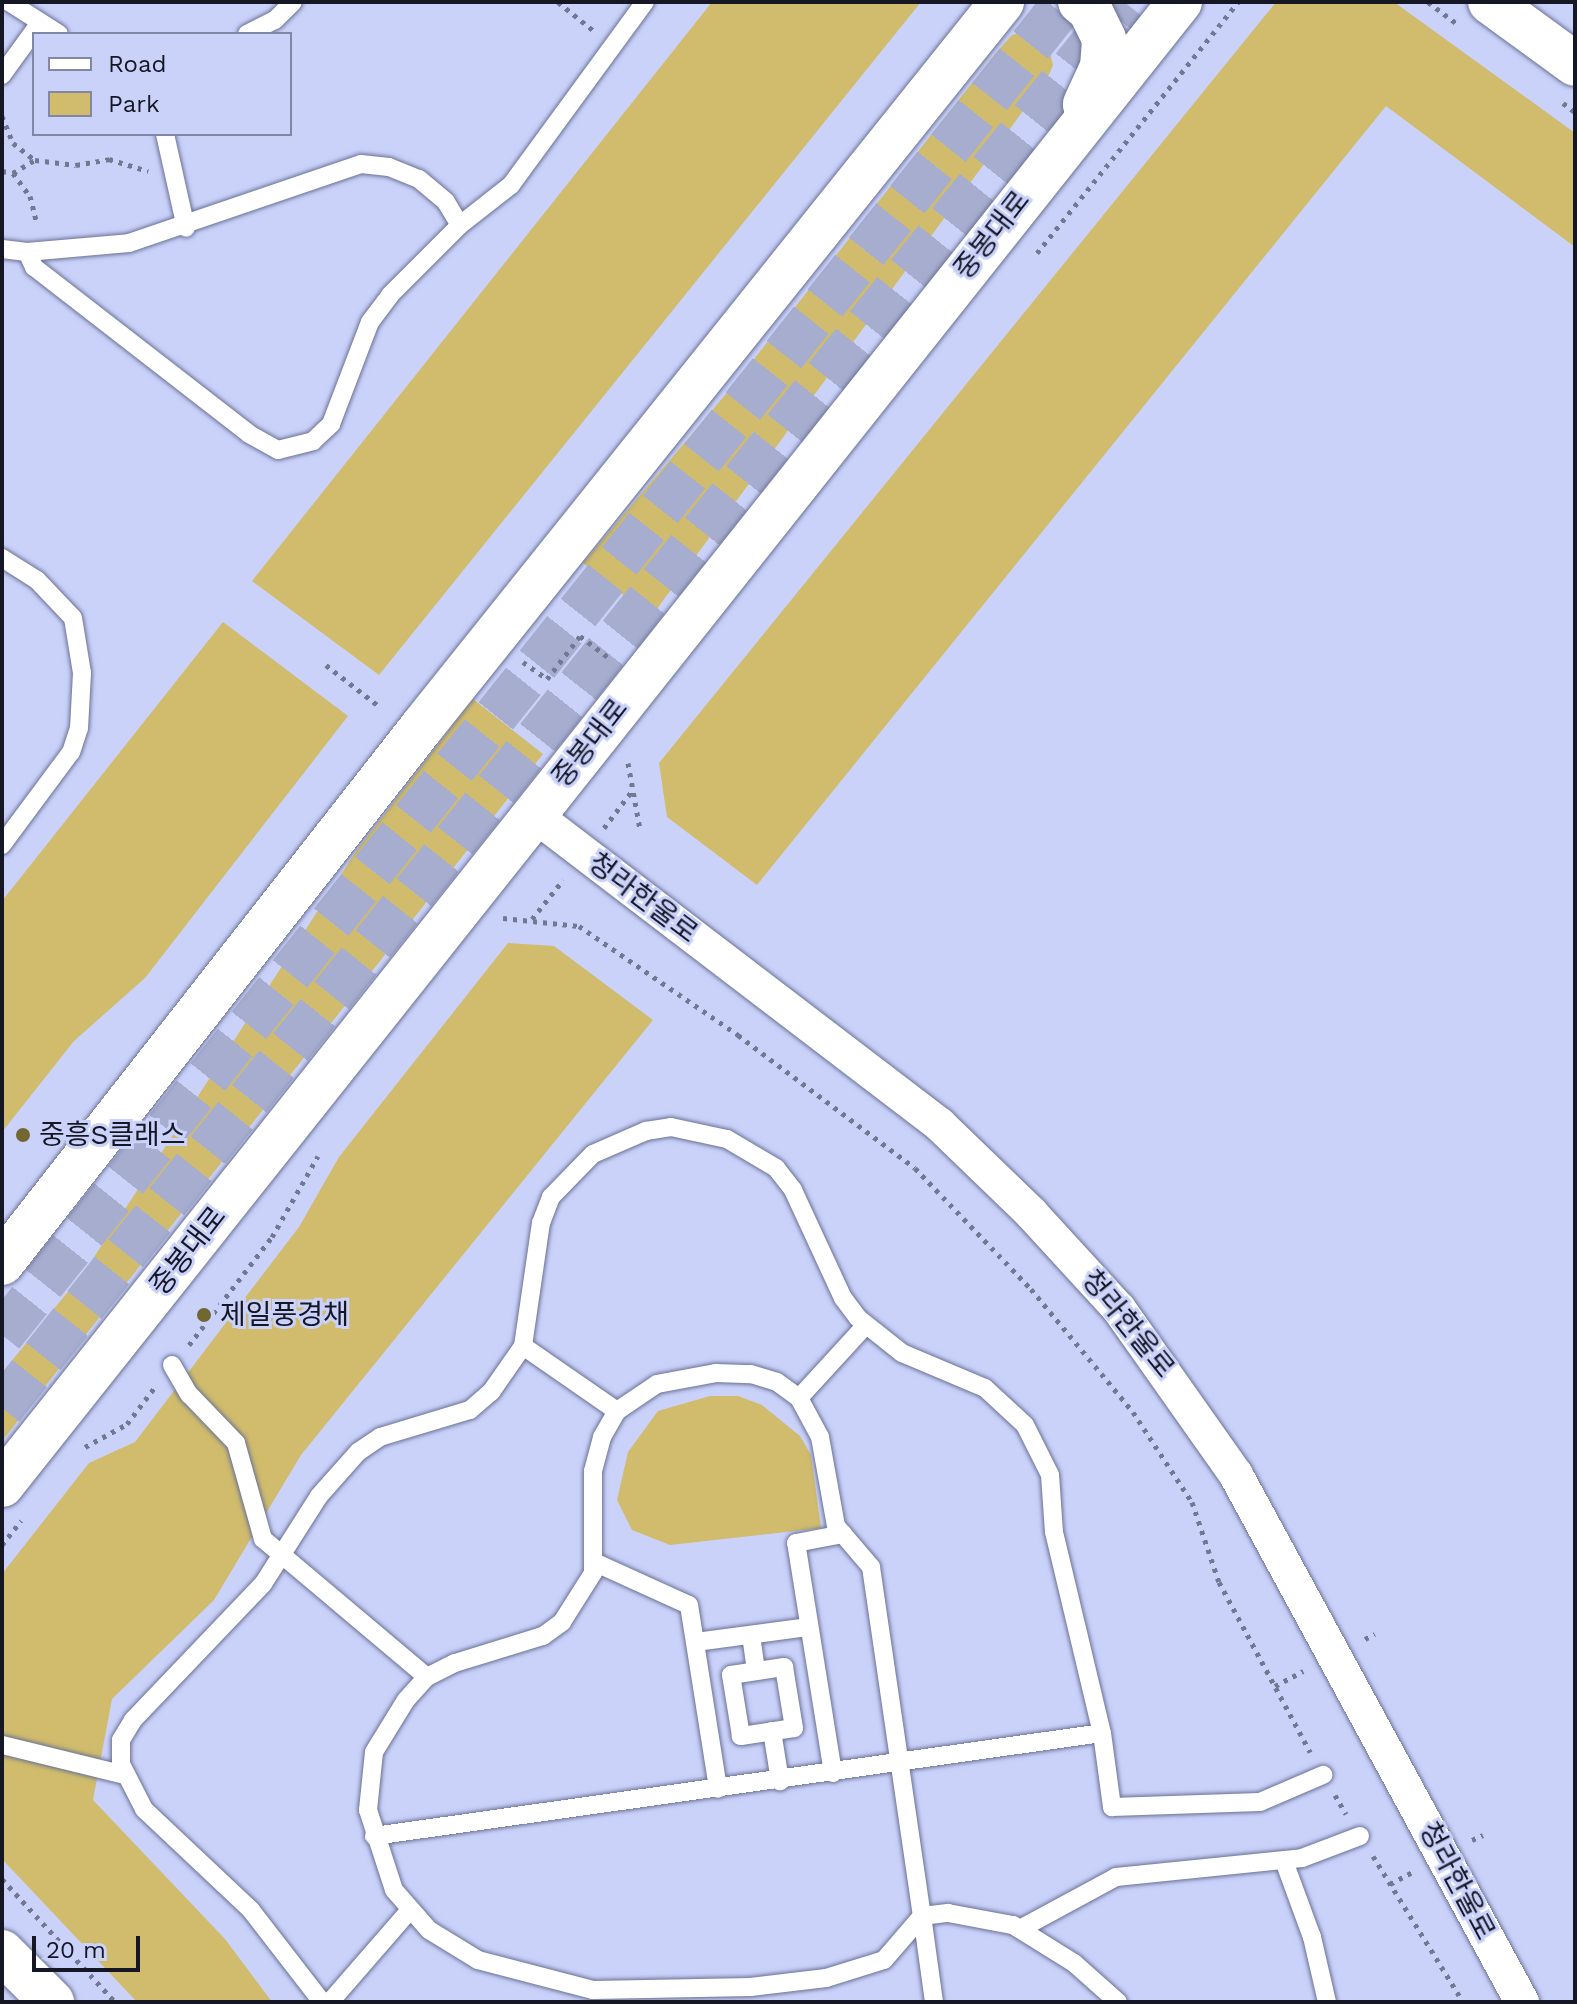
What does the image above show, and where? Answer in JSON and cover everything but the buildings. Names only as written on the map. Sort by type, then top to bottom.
[{"type":"main road","points":[[1066,141],[1102,67],[1104,39],[1090,10],[1080,2]]},
{"type":"main road","name":"중봉대로","points":[[12,1486],[533,814],[1066,141],[1180,2]]},
{"type":"main road","points":[[1490,2],[1575,64]]},
{"type":"main road","points":[[2,1263],[421,728],[1004,6]]},
{"type":"main road","points":[[2,1952],[52,2002]]},
{"type":"street","name":"청라한울로","points":[[533,814],[940,1125],[1031,1213],[1119,1309],[1236,1475],[1522,2002]]},
{"type":"lane","points":[[9,2],[55,32]]},
{"type":"lane","points":[[251,32],[275,20],[293,2]]},
{"type":"lane","points":[[27,252],[34,267],[249,434],[278,450],[313,441],[331,424],[370,322],[417,265],[460,225],[511,185],[645,2]]},
{"type":"lane","points":[[33,32],[39,24]]},
{"type":"lane","points":[[2,75],[32,34]]},
{"type":"lane","points":[[165,136],[186,228]]},
{"type":"lane","points":[[2,249],[27,252],[129,243],[186,228],[361,164],[389,167],[419,179],[446,202],[460,225]]},
{"type":"lane","points":[[2,558],[37,580],[73,618],[82,673],[79,728],[71,752],[2,845]]},
{"type":"lane","points":[[322,2002],[251,1910],[144,1809],[125,1775],[121,1740],[133,1720],[234,1618],[285,1553],[319,1496],[358,1452],[380,1437],[470,1410],[500,1382],[523,1346],[541,1223],[551,1197],[593,1154],[619,1139],[671,1127],[727,1139],[776,1168],[793,1190],[843,1298],[866,1325],[902,1353],[985,1388],[1025,1425],[1050,1475],[1060,1565],[1102,1733],[1112,1807],[1260,1802],[1323,1775]]},
{"type":"lane","points":[[799,1398],[866,1325]]},
{"type":"lane","points":[[523,1346],[617,1411]]},
{"type":"lane","points":[[172,1365],[189,1394],[236,1443],[263,1539],[285,1553],[427,1677]]},
{"type":"lane","points":[[922,1916],[884,1960],[826,1978],[715,1989],[593,1996],[478,1960],[452,1948],[409,1911],[383,1865],[368,1810],[374,1752],[406,1700],[427,1677],[552,1629],[581,1598],[594,1562],[593,1471],[602,1437],[617,1411],[657,1384],[716,1373],[751,1374],[777,1382],[799,1398],[820,1437],[830,1503],[843,1534],[871,1567],[899,1764],[922,1916],[934,2002]]},
{"type":"lane","points":[[833,1773],[796,1543],[843,1534]]},
{"type":"lane","points":[[594,1562],[689,1605],[718,1789]]},
{"type":"lane","points":[[696,1642],[809,1627]]},
{"type":"lane","points":[[751,1635],[756,1671]]},
{"type":"lane","points":[[784,1667],[790,1700],[794,1728],[741,1736],[731,1675],[784,1667]]},
{"type":"lane","points":[[790,1700],[820,1695]]},
{"type":"lane","points":[[706,1714],[736,1708]]},
{"type":"lane","points":[[772,1731],[780,1781]]},
{"type":"lane","points":[[374,1836],[780,1781],[1102,1733]]},
{"type":"lane","points":[[2,1745],[125,1775]]},
{"type":"lane","points":[[1020,1929],[1116,1877],[1284,1861],[1360,1836]]},
{"type":"lane","points":[[1284,1861],[1312,1937],[1327,2002]]},
{"type":"lane","points":[[330,2002],[409,1911]]},
{"type":"lane","points":[[922,1916],[983,1917],[1020,1929],[1074,1963],[1118,2002]]},
{"type":"path","points":[[558,2],[576,12],[609,51]]},
{"type":"path","points":[[1028,264],[1238,2]]},
{"type":"path","points":[[2,116],[13,143],[35,160],[76,165],[109,159],[175,181]]},
{"type":"path","points":[[2,171],[13,173],[35,160]]},
{"type":"path","points":[[13,173],[30,196],[37,219],[27,252]]},
{"type":"path","points":[[511,653],[547,679],[580,636],[616,663]]},
{"type":"path","points":[[326,665],[380,707]]},
{"type":"path","points":[[636,752],[627,763],[640,829]]},
{"type":"path","points":[[492,930],[502,918],[579,926],[738,1035],[915,1168],[1031,1289],[1133,1412],[1192,1502],[1219,1582],[1323,1775],[1463,2002]]},
{"type":"path","points":[[76,1452],[127,1424],[272,1237],[323,1147]]},
{"type":"path","points":[[2,1545],[12,1486]]},
{"type":"path","points":[[2,1879],[115,2002]]},
{"type":"green space","points":[[712,2],[921,2],[379,675],[252,581]]},
{"type":"green space","points":[[1276,2],[1394,2],[1575,133],[1575,247],[1386,106],[757,885],[667,817],[659,763]]},
{"type":"green space","points":[[1034,32],[1047,42],[1053,65],[1048,77],[651,617],[583,563],[736,382],[995,54],[1012,35]]},
{"type":"green space","points":[[223,622],[348,716],[145,978],[74,1041],[2,1132],[2,901]]},
{"type":"green space","points":[[473,699],[543,754],[2,1441],[2,1373],[87,1268],[355,853]]},
{"type":"green space","points":[[508,943],[554,946],[653,1020],[301,1455],[214,1600],[112,1699],[93,1800],[225,1939],[272,2002],[137,2002],[2,1859],[2,1574],[89,1463],[135,1442],[299,1227],[339,1157]]},
{"type":"green space","points":[[710,1396],[738,1396],[762,1405],[800,1436],[811,1455],[821,1528],[670,1545],[632,1530],[617,1500],[628,1452],[658,1411]]},
{"type":"tunnel","points":[[2,1335],[1065,2]]},
{"type":"tunnel","points":[[2,1408],[1125,2]]},
{"type":"place","name":"중흥S클래스","points":[[23,1135]]},
{"type":"place","name":"제일풍경채","points":[[204,1315]]}]
